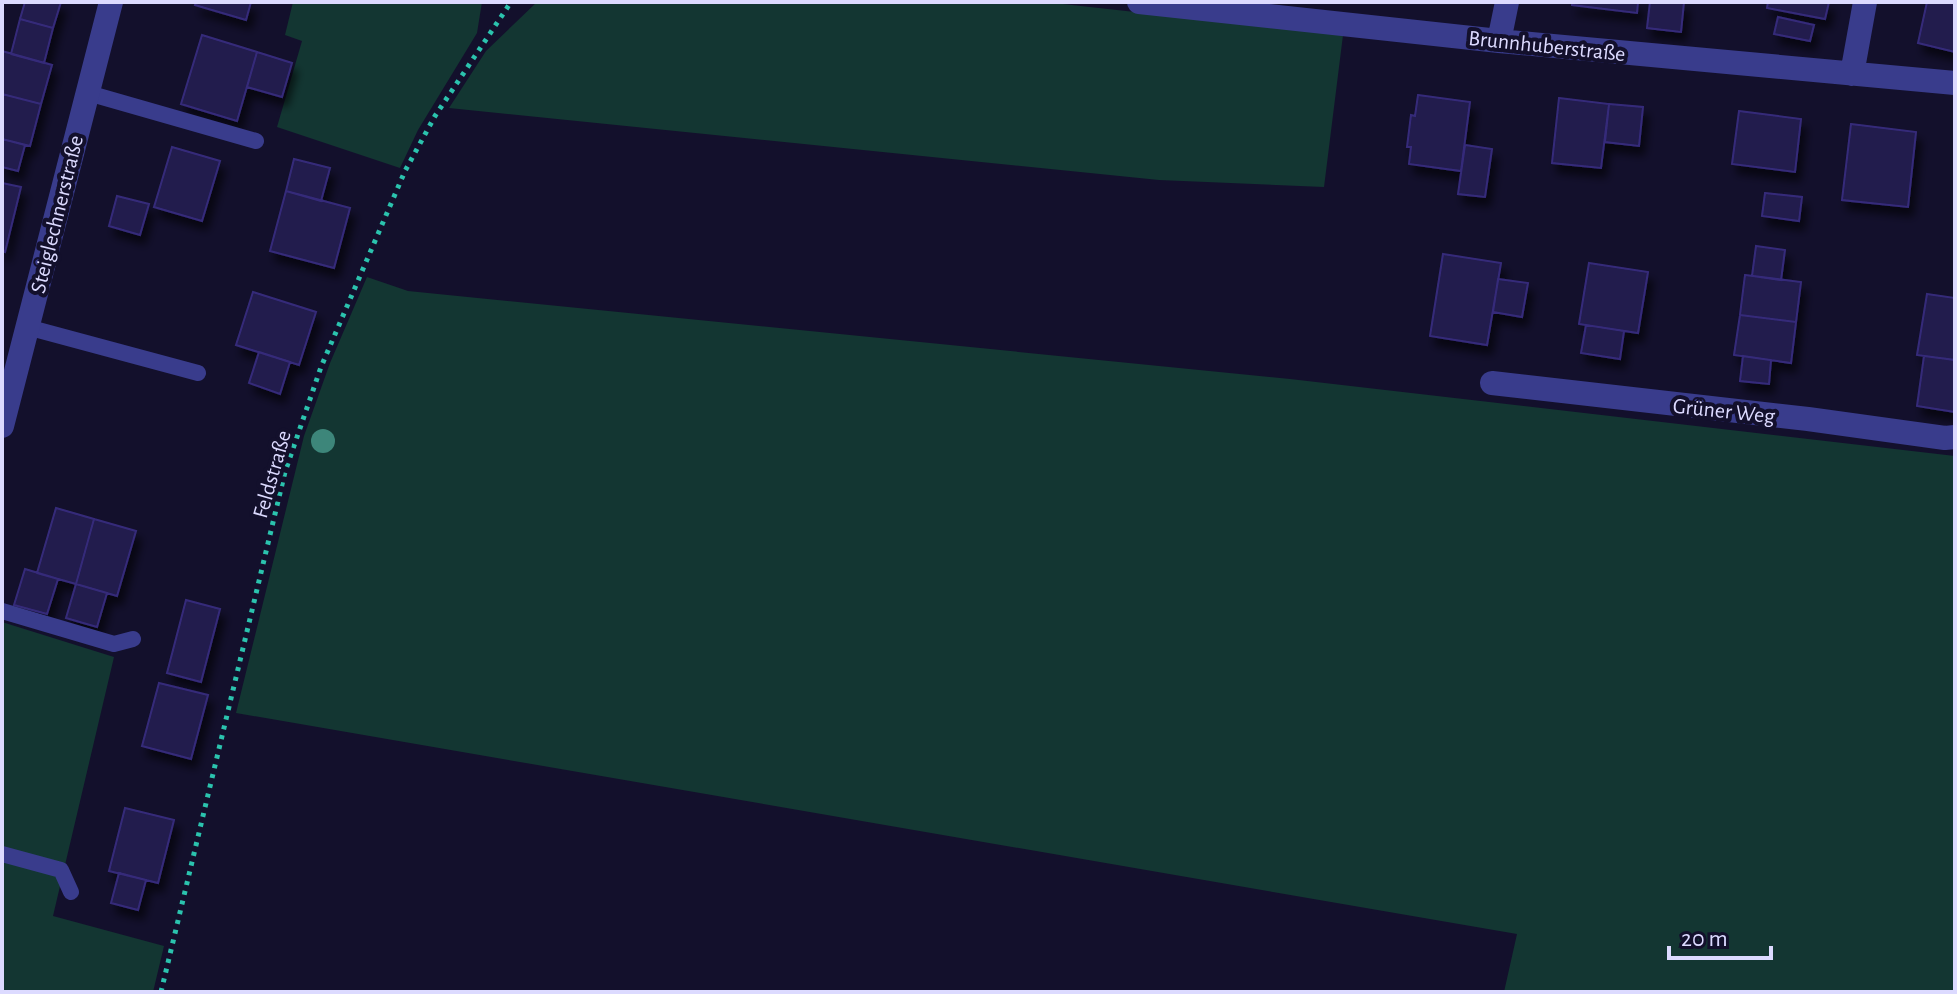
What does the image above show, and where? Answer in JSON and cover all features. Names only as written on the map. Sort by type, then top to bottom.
[{"type":"street","name":"Steiglechnerstraße","points":[[3,415],[111,2]]},
{"type":"street","name":"Brunnhuberstraße","points":[[1139,2],[1499,41],[1955,83]]},
{"type":"street","points":[[1499,41],[1507,2]]},
{"type":"street","points":[[1852,74],[1865,2]]},
{"type":"street","name":"Grüner Weg","points":[[1492,383],[1955,437]]},
{"type":"lane","points":[[88,93],[256,141]]},
{"type":"lane","points":[[27,327],[198,373]]},
{"type":"lane","points":[[2,611],[114,644],[133,639]]},
{"type":"lane","points":[[2,854],[61,870],[71,892]]},
{"type":"path","name":"Feldstraße","points":[[161,992],[285,472],[321,367],[405,171],[435,116],[511,2]]},
{"type":"green space","points":[[293,2],[482,2],[477,33],[418,130],[400,168],[277,127],[302,41],[285,35]]},
{"type":"green space","points":[[537,2],[1045,2],[1343,35],[1324,187],[1159,180],[449,108],[486,51]]},
{"type":"green space","points":[[367,277],[408,291],[1290,379],[1955,456],[1955,992],[1504,992],[1517,934],[236,713],[304,436],[330,363]]},
{"type":"green space","points":[[2,622],[114,657],[53,916],[164,946],[153,992],[2,992]]},
{"type":"building","points":[[25,2],[61,2],[53,28],[20,19]]},
{"type":"building","points":[[196,2],[251,2],[246,20],[195,5]]},
{"type":"building","points":[[1572,2],[1638,2],[1637,13],[1572,5]]},
{"type":"building","points":[[1650,2],[1684,2],[1681,32],[1647,28]]},
{"type":"building","points":[[1768,2],[1829,2],[1825,19],[1767,8]]},
{"type":"building","points":[[1927,2],[1955,2],[1955,52],[1918,43]]},
{"type":"building","points":[[1778,17],[1814,25],[1810,41],[1774,34]]},
{"type":"building","points":[[20,19],[53,28],[44,63],[11,54]]},
{"type":"building","points":[[202,35],[257,52],[237,121],[181,104]]},
{"type":"building","points":[[2,51],[52,65],[41,104],[2,94]]},
{"type":"building","points":[[257,52],[292,63],[282,97],[247,87]]},
{"type":"building","points":[[2,94],[41,104],[30,146],[2,139]]},
{"type":"building","points":[[1418,95],[1470,102],[1461,171],[1409,164],[1411,147],[1407,147],[1411,115],[1415,116]]},
{"type":"building","points":[[1559,98],[1609,104],[1601,168],[1552,163]]},
{"type":"building","points":[[1609,104],[1643,107],[1639,146],[1605,142]]},
{"type":"building","points":[[1739,111],[1801,119],[1795,172],[1732,164]]},
{"type":"building","points":[[1851,124],[1916,132],[1908,207],[1842,200]]},
{"type":"building","points":[[2,139],[25,145],[18,171],[2,167]]},
{"type":"building","points":[[1465,145],[1492,149],[1485,197],[1458,194]]},
{"type":"building","points":[[172,147],[220,161],[202,221],[154,207]]},
{"type":"building","points":[[294,159],[330,168],[321,201],[286,191]]},
{"type":"building","points":[[2,183],[21,187],[5,252],[2,251]]},
{"type":"building","points":[[286,191],[350,208],[334,268],[270,251]]},
{"type":"building","points":[[1765,193],[1802,197],[1799,221],[1762,216]]},
{"type":"building","points":[[117,196],[149,204],[140,235],[109,226]]},
{"type":"building","points":[[1756,246],[1785,250],[1781,280],[1752,276]]},
{"type":"building","points":[[1443,254],[1501,263],[1487,345],[1430,336]]},
{"type":"building","points":[[1589,263],[1648,272],[1638,333],[1579,324]]},
{"type":"building","points":[[1745,275],[1801,282],[1796,322],[1740,315]]},
{"type":"building","points":[[1498,279],[1528,283],[1522,317],[1493,312]]},
{"type":"building","points":[[253,292],[316,312],[299,365],[236,345]]},
{"type":"building","points":[[1927,294],[1955,298],[1955,360],[1917,355]]},
{"type":"building","points":[[1740,315],[1796,322],[1791,363],[1734,355]]},
{"type":"building","points":[[1586,325],[1624,331],[1620,359],[1581,353]]},
{"type":"building","points":[[259,352],[290,362],[280,394],[249,383]]},
{"type":"building","points":[[1743,356],[1771,360],[1769,384],[1740,381]]},
{"type":"building","points":[[1924,356],[1955,360],[1955,412],[1917,406]]},
{"type":"building","points":[[56,508],[94,519],[76,584],[37,573]]},
{"type":"building","points":[[94,519],[136,531],[117,596],[76,584]]},
{"type":"building","points":[[25,569],[58,579],[47,614],[14,605]]},
{"type":"building","points":[[76,584],[107,593],[97,627],[66,618]]},
{"type":"building","points":[[186,600],[220,609],[201,682],[167,673]]},
{"type":"building","points":[[159,683],[208,695],[191,759],[142,746]]},
{"type":"building","points":[[125,808],[174,820],[158,883],[109,871]]},
{"type":"building","points":[[119,873],[146,880],[138,910],[111,903]]}]
